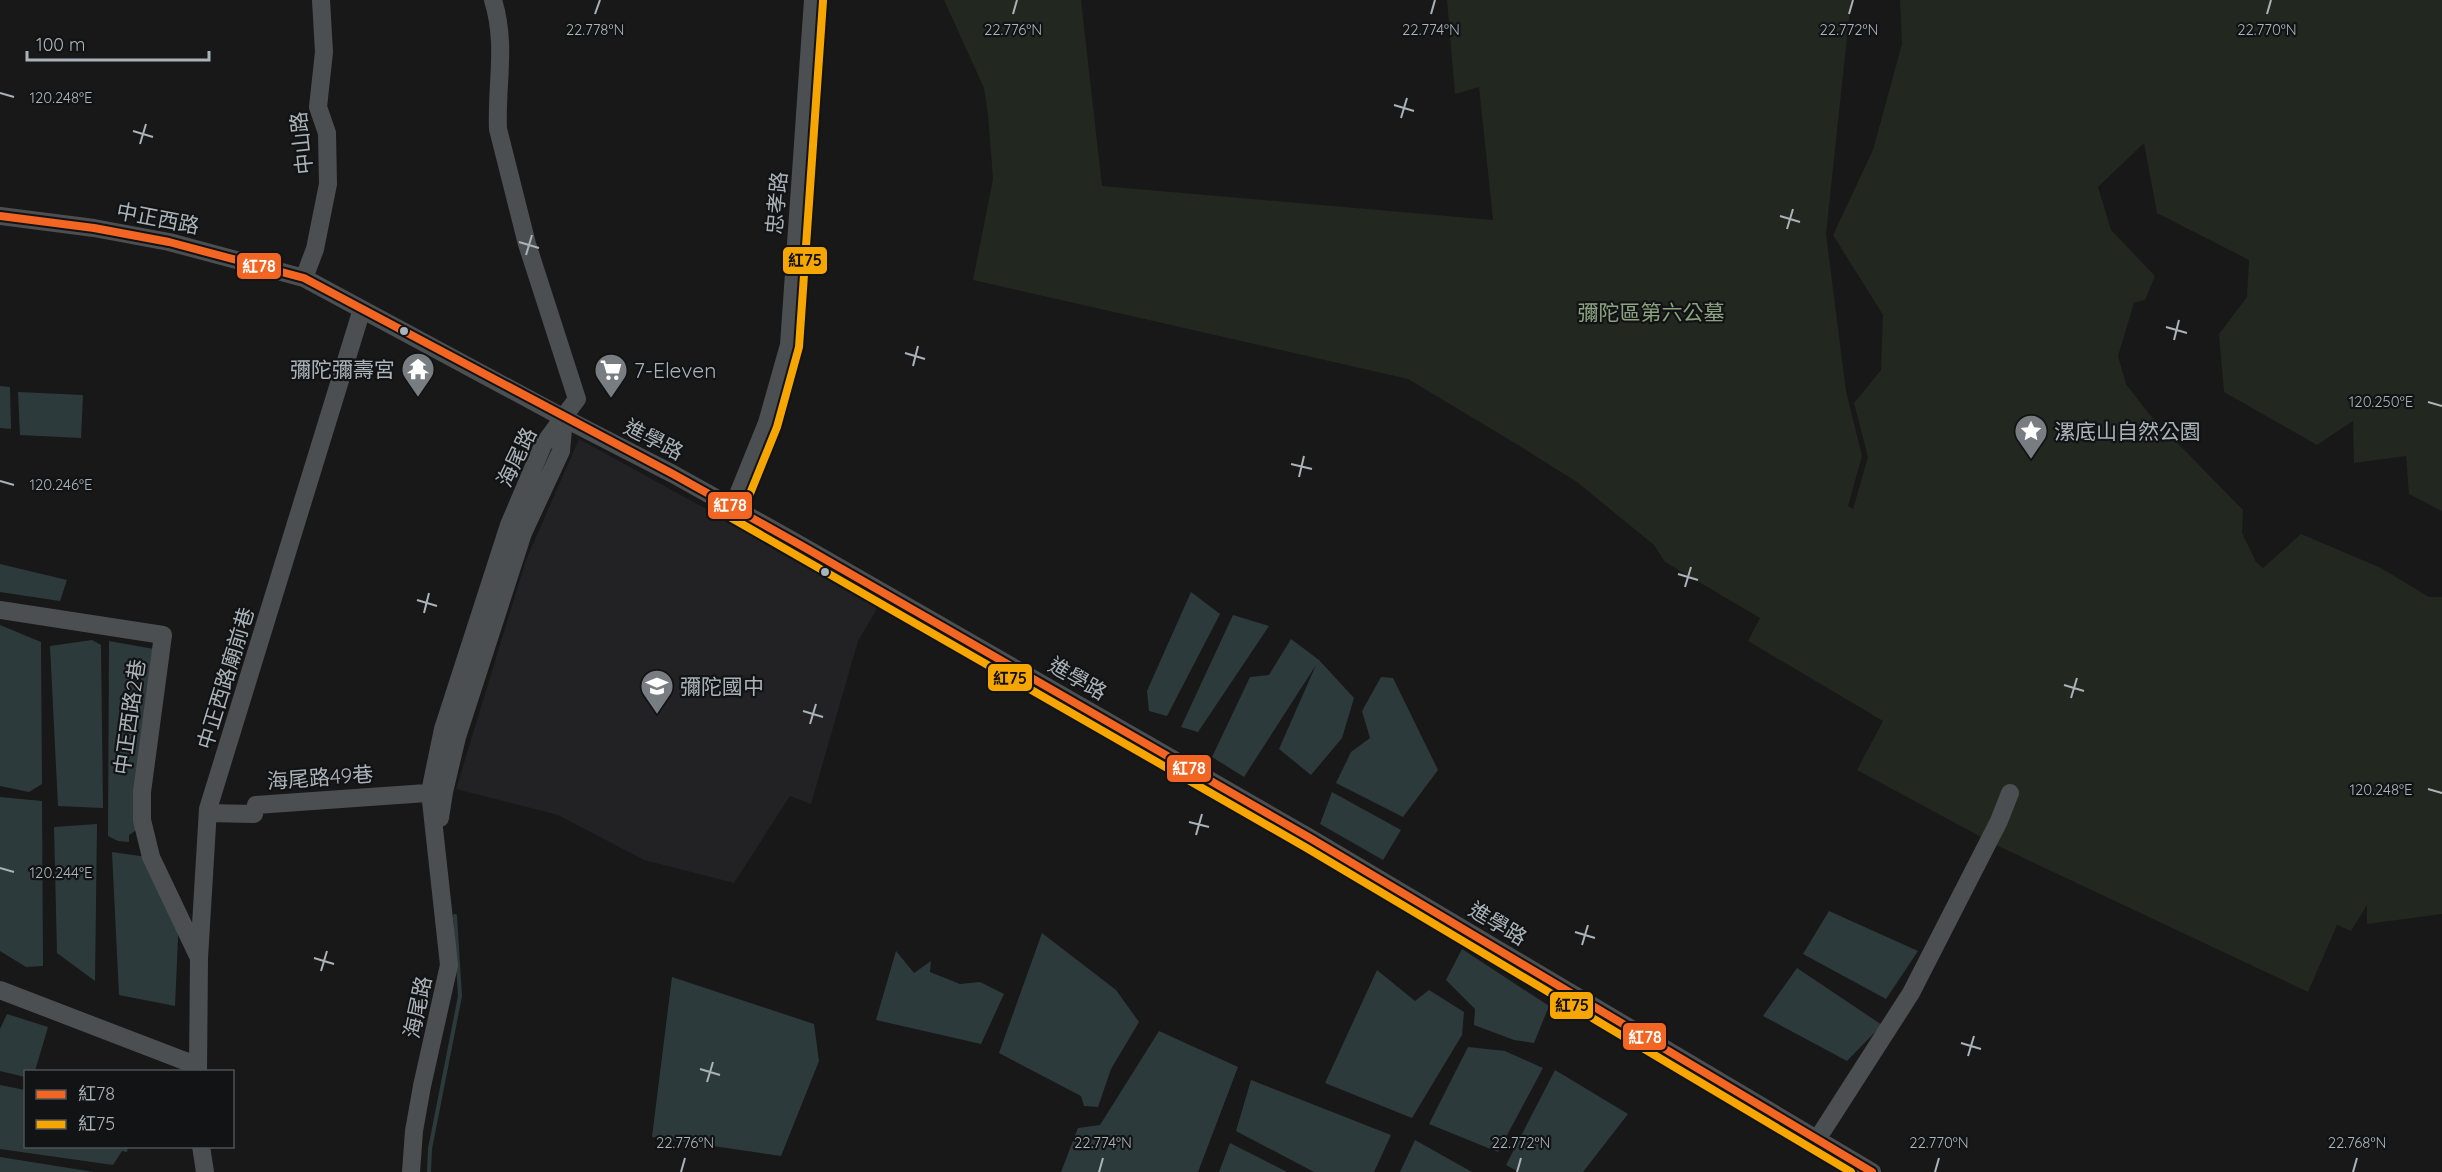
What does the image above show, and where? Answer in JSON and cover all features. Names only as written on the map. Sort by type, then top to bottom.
[{"type":"street","name":"中山路","points":[[304,278],[315,249],[328,184],[327,133],[318,107],[324,52],[321,0]]},
{"type":"street","name":"海尾路","points":[[411,1172],[414,1131],[422,1086],[449,965],[436,850],[437,792],[443,729],[509,525],[543,445],[577,399],[527,244],[498,129],[497,111],[502,44],[493,0]]},
{"type":"street","name":"忠孝路","points":[[732,507],[767,423],[789,345],[813,0]]},
{"type":"street","name":"中正西路","points":[[0,216],[94,228],[169,242],[304,278]]},
{"type":"street","name":"進學路","points":[[304,278],[732,507],[1310,838],[1872,1172]]},
{"type":"street","name":"中正西路廟前巷","points":[[198,1069],[199,958],[208,813],[362,309]]},
{"type":"street","name":"中正西路2巷","points":[[0,610],[162,635],[142,792],[142,820],[151,857],[199,958]]},
{"type":"street","name":"海尾路49巷","points":[[208,813],[254,814],[256,805],[437,792]]},
{"type":"street","points":[[1818,1138],[1911,993],[1999,821],[2010,793]]},
{"type":"street","points":[[0,990],[198,1069]]},
{"type":"street","points":[[201,1148],[205,1172]]},
{"type":"shaded area","points":[[0,386],[10,387],[11,429],[0,428]]},
{"type":"shaded area","points":[[18,392],[83,395],[81,438],[20,435]]},
{"type":"shaded area","name":"彌陀國中","points":[[579,439],[788,554],[878,607],[858,641],[811,804],[790,796],[734,883],[644,860],[558,815],[456,789],[526,560]]},
{"type":"shaded area","points":[[0,564],[67,580],[60,601],[0,592]]},
{"type":"shaded area","points":[[1191,592],[1220,614],[1167,716],[1149,711],[1147,691]]},
{"type":"shaded area","points":[[1233,615],[1269,626],[1198,732],[1181,727]]},
{"type":"shaded area","points":[[0,625],[41,642],[42,784],[29,792],[0,786]]},
{"type":"shaded area","points":[[1291,639],[1319,660],[1354,698],[1342,738],[1311,775],[1279,749],[1316,665],[1244,777],[1212,757],[1250,677],[1269,675]]},
{"type":"shaded area","points":[[92,640],[101,645],[103,808],[58,806],[50,646]]},
{"type":"shaded area","points":[[109,641],[154,649],[141,827],[129,835],[129,842],[118,841],[108,836]]},
{"type":"shaded area","points":[[1381,677],[1393,678],[1438,770],[1403,817],[1336,783],[1351,752],[1370,738],[1362,711]]},
{"type":"shaded area","points":[[1332,792],[1401,830],[1383,860],[1320,824]]},
{"type":"shaded area","points":[[0,797],[42,801],[43,966],[26,967],[0,951]]},
{"type":"shaded area","points":[[97,824],[95,981],[57,953],[54,827]]},
{"type":"shaded area","points":[[112,852],[147,857],[179,916],[175,1006],[119,995]]},
{"type":"shaded area","points":[[1829,911],[1918,951],[1886,999],[1803,954]]},
{"type":"shaded area","points":[[1042,933],[1116,990],[1139,1022],[1111,1069],[1098,1107],[1084,1106],[1081,1096],[999,1053]]},
{"type":"shaded area","points":[[1462,949],[1549,1006],[1534,1043],[1514,1040],[1474,1025],[1475,1009],[1446,980]]},
{"type":"shaded area","points":[[896,951],[914,973],[931,961],[930,972],[960,984],[980,982],[1004,994],[981,1044],[876,1020]]},
{"type":"shaded area","points":[[1797,968],[1882,1025],[1847,1061],[1763,1016]]},
{"type":"shaded area","points":[[1377,970],[1415,1001],[1429,990],[1464,1012],[1462,1035],[1412,1118],[1325,1083]]},
{"type":"shaded area","points":[[672,977],[814,1024],[819,1061],[781,1156],[652,1137]]},
{"type":"shaded area","points":[[7,1014],[48,1027],[35,1070],[24,1070],[24,1077],[0,1071],[0,1029]]},
{"type":"shaded area","points":[[1159,1031],[1238,1067],[1198,1172],[1061,1172],[1078,1128],[1100,1125]]},
{"type":"shaded area","points":[[1468,1047],[1505,1051],[1543,1068],[1498,1152],[1429,1124]]},
{"type":"shaded area","points":[[1555,1070],[1628,1114],[1583,1172],[1519,1172],[1506,1165]]},
{"type":"shaded area","points":[[1251,1080],[1391,1135],[1374,1172],[1314,1172],[1236,1131]]},
{"type":"shaded area","points":[[0,1085],[24,1090],[24,1148],[128,1148],[127,1152],[122,1151],[113,1165],[0,1149]]},
{"type":"shaded area","points":[[1415,1140],[1472,1172],[1400,1172]]},
{"type":"shaded area","points":[[1230,1143],[1287,1172],[1219,1172]]},
{"type":"shaded area","points":[[0,1157],[94,1172],[0,1172]]},
{"type":"green space","name":"彌陀區第六公墓","points":[[944,0],[1081,0],[1102,186],[1493,220],[1479,87],[1455,94],[1447,0],[1851,0],[1826,234],[1846,391],[1862,456],[1848,506],[1853,509],[1868,457],[1854,403],[1881,370],[1883,315],[1833,235],[1873,150],[1902,44],[1900,0],[2442,0],[2442,511],[2409,494],[2406,456],[2354,463],[2353,421],[2317,445],[2224,392],[2219,334],[2247,297],[2249,260],[2157,213],[2144,143],[2098,187],[2111,230],[2155,276],[2145,300],[2134,303],[2118,356],[2126,384],[2150,415],[2243,510],[2242,533],[2256,562],[2263,568],[2301,534],[2381,568],[2429,597],[2442,597],[2442,914],[2367,924],[2367,905],[2351,931],[2337,925],[2308,992],[1994,844],[1857,770],[1883,721],[1748,641],[1760,618],[1665,562],[1654,545],[1577,482],[1408,379],[973,280],[993,179],[988,114],[984,88]]},
{"type":"waterway","points":[[429,1172],[430,1149],[460,996],[455,916]]},
{"type":"transit line","name":"紅75","points":[[743,511],[777,427],[799,347],[823,1]]},
{"type":"transit line","name":"紅78","points":[[0,216],[94,228],[169,242],[304,278],[673,474],[802,546],[1310,838],[1872,1172]]},
{"type":"transit line","name":"紅75","points":[[728,516],[1305,847],[1851,1172]]},
{"type":"place","name":"彌陀彌壽宮","points":[[418,398]]},
{"type":"place","name":"7-Eleven","points":[[611,399]]},
{"type":"place","name":"漯底山自然公園","points":[[2031,460]]},
{"type":"place","name":"彌陀國中","points":[[657,715]]}]
